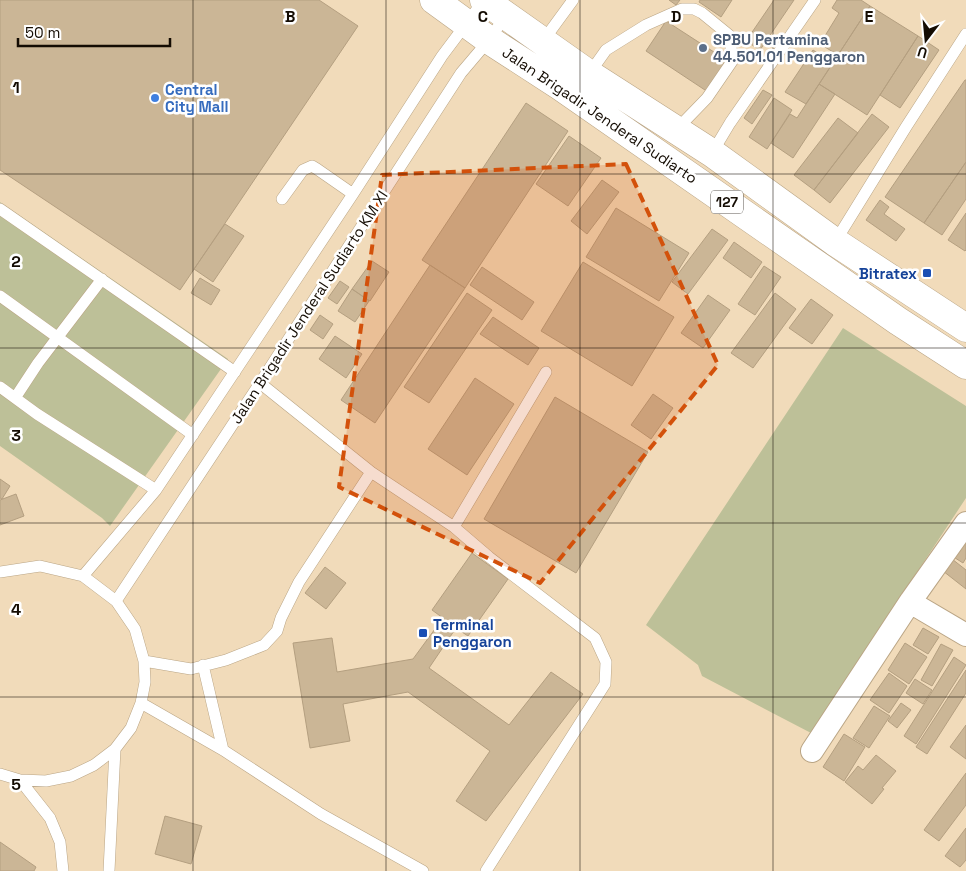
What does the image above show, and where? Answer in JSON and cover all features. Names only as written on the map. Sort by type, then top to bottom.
[{"type":"main road","name":"Jalan Brigadir Jenderal Sudiarto","points":[[434,0],[489,40],[568,92],[898,321],[966,365]]},
{"type":"main road","name":"Jalan Brigadir Jenderal Sudiarto","points":[[492,5],[589,74],[712,153],[835,242],[966,328]]},
{"type":"street","points":[[812,751],[910,602],[966,523]]},
{"type":"street","points":[[910,602],[966,636]]},
{"type":"lane","points":[[543,41],[573,0]]},
{"type":"lane","points":[[712,153],[730,123],[815,0]]},
{"type":"lane","name":"Jalan Brigadir Jenderal Sudiarto KM XI","points":[[83,576],[156,490],[353,194],[442,56],[467,24],[492,5]]},
{"type":"lane","name":"Jalan Brigadir Jenderal Sudiarto KM XI","points":[[116,600],[260,383],[461,73],[489,40],[492,5]]},
{"type":"lane","points":[[589,74],[606,50],[646,25],[682,9],[694,9],[702,13],[729,35],[733,60],[707,98],[676,130]]},
{"type":"lane","points":[[835,242],[966,34]]},
{"type":"lane","points":[[282,200],[303,170],[312,166],[353,194]]},
{"type":"lane","points":[[0,209],[235,372]]},
{"type":"lane","points":[[15,398],[38,363],[102,279]]},
{"type":"lane","points":[[0,296],[193,435]]},
{"type":"lane","points":[[454,528],[546,372]]},
{"type":"lane","points":[[260,383],[371,472],[454,528],[595,638],[606,662],[605,684],[486,871]]},
{"type":"lane","points":[[0,387],[37,414],[156,490]]},
{"type":"lane","points":[[144,661],[191,669],[226,660],[264,645],[277,631],[281,618],[299,582],[371,472]]},
{"type":"lane","points":[[0,572],[40,566],[83,576],[116,600],[135,629],[144,661],[145,682],[141,703],[131,728],[115,749],[94,765],[71,776],[46,781],[20,780],[0,774]]},
{"type":"lane","points":[[203,666],[223,750]]},
{"type":"lane","points":[[141,703],[223,750],[321,814],[423,871]]},
{"type":"lane","points":[[109,871],[115,749]]},
{"type":"lane","points":[[20,780],[50,818],[60,842],[63,871]]},
{"type":"highlighted area","points":[[626,164],[718,365],[540,583],[339,487],[382,175]]},
{"type":"green space","points":[[0,202],[228,359],[110,526],[102,518],[0,446]]},
{"type":"green space","points":[[843,328],[966,406],[966,498],[811,733],[702,676],[698,665],[646,625]]},
{"type":"building","name":"Central City Mall","points":[[0,0],[319,0],[358,26],[180,290],[0,170]]},
{"type":"building","points":[[669,0],[680,0],[676,5]]},
{"type":"building","points":[[700,0],[732,0],[721,17],[699,2]]},
{"type":"building","points":[[774,0],[794,0],[760,50],[746,41]]},
{"type":"building","points":[[837,0],[861,0],[870,6],[838,55],[820,44],[839,13],[832,8]]},
{"type":"building","points":[[870,6],[918,36],[867,115],[819,84]]},
{"type":"building","points":[[666,21],[734,65],[714,96],[646,51]]},
{"type":"building","points":[[918,36],[939,50],[900,108],[880,95]]},
{"type":"building","points":[[813,50],[833,63],[806,104],[785,92]]},
{"type":"building","points":[[965,80],[966,162],[924,223],[885,197]]},
{"type":"building","points":[[819,84],[835,94],[793,158],[771,143],[790,114],[797,118]]},
{"type":"building","points":[[763,90],[772,95],[752,124],[744,118]]},
{"type":"building","points":[[774,98],[792,110],[767,149],[749,137]]},
{"type":"building","points":[[526,103],[568,131],[465,288],[422,260]]},
{"type":"building","points":[[872,114],[889,127],[830,203],[814,190]]},
{"type":"building","points":[[838,118],[858,133],[814,190],[794,175]]},
{"type":"building","points":[[569,136],[601,158],[568,206],[536,184]]},
{"type":"building","points":[[966,162],[966,199],[942,235],[924,223]]},
{"type":"building","points":[[602,180],[619,192],[587,234],[571,221]]},
{"type":"building","points":[[880,200],[889,207],[884,214],[905,229],[896,241],[866,220]]},
{"type":"building","points":[[616,208],[689,253],[659,301],[586,257]]},
{"type":"building","points":[[966,213],[966,250],[965,251],[948,240]]},
{"type":"building","points":[[225,224],[244,236],[213,282],[194,269]]},
{"type":"building","points":[[712,229],[728,240],[688,294],[672,282]]},
{"type":"building","points":[[734,242],[762,262],[751,278],[723,258]]},
{"type":"building","points":[[372,261],[389,272],[370,301],[352,289]]},
{"type":"building","points":[[583,262],[674,317],[632,386],[541,331]]},
{"type":"building","points":[[430,265],[465,288],[375,423],[341,400]]},
{"type":"building","points":[[764,266],[781,277],[755,315],[738,304]]},
{"type":"building","points":[[482,267],[534,302],[522,320],[470,285]]},
{"type":"building","points":[[200,278],[220,290],[211,305],[191,293]]},
{"type":"building","points":[[340,281],[349,287],[337,304],[328,298]]},
{"type":"building","points":[[352,289],[369,301],[355,322],[338,311]]},
{"type":"building","points":[[467,293],[492,310],[429,403],[404,387]]},
{"type":"building","points":[[775,293],[796,309],[753,368],[731,353]]},
{"type":"building","points":[[708,295],[730,310],[703,348],[681,333]]},
{"type":"building","points":[[811,299],[833,315],[812,344],[789,328]]},
{"type":"building","points":[[320,315],[333,324],[323,339],[310,330]]},
{"type":"building","points":[[493,317],[539,348],[528,365],[480,334]]},
{"type":"building","points":[[335,336],[362,354],[346,378],[319,359]]},
{"type":"building","points":[[475,378],[514,404],[467,475],[428,449]]},
{"type":"building","points":[[653,394],[673,408],[651,439],[631,425]]},
{"type":"building","points":[[555,397],[648,452],[576,573],[484,519]]},
{"type":"building","points":[[0,479],[10,486],[2,499],[0,498]]},
{"type":"building","points":[[16,494],[24,516],[0,525],[0,500]]},
{"type":"building","points":[[966,532],[966,558],[963,563],[952,556]]},
{"type":"building","points":[[472,553],[508,579],[468,636],[456,628],[429,668],[509,725],[551,672],[583,694],[486,821],[456,801],[490,751],[408,692],[343,704],[350,741],[310,748],[293,643],[332,638],[337,672],[413,659],[443,618],[432,610]]},
{"type":"building","points":[[952,559],[966,570],[966,589],[943,571]]},
{"type":"building","points":[[325,567],[346,583],[326,609],[305,593]]},
{"type":"building","points":[[923,628],[939,637],[928,654],[913,645]]},
{"type":"building","points":[[905,643],[927,657],[909,684],[888,670]]},
{"type":"building","points":[[941,644],[953,650],[932,686],[921,680]]},
{"type":"building","points":[[954,657],[966,665],[916,744],[904,736]]},
{"type":"building","points":[[966,670],[966,693],[927,754],[916,747]]},
{"type":"building","points":[[889,673],[907,686],[889,713],[870,700]]},
{"type":"building","points":[[915,679],[932,690],[923,704],[906,693]]},
{"type":"building","points":[[901,703],[911,710],[897,728],[888,721]]},
{"type":"building","points":[[874,706],[890,716],[869,748],[853,738]]},
{"type":"building","points":[[966,725],[966,759],[950,747]]},
{"type":"building","points":[[844,734],[865,747],[844,781],[823,767]]},
{"type":"building","points":[[876,755],[896,771],[872,804],[845,782],[858,766],[863,770]]},
{"type":"building","points":[[966,773],[966,805],[939,841],[924,830]]},
{"type":"building","points":[[165,816],[202,826],[191,864],[155,854]]},
{"type":"building","points":[[966,828],[966,860],[960,867],[945,856]]},
{"type":"building","points":[[0,842],[36,867],[34,871],[0,871]]},
{"type":"place","name":"SPBU Pertamina 44.501.01 Penggaron","points":[[703,48]]},
{"type":"place","name":"Central City Mall","points":[[155,98]]},
{"type":"place","name":"Bitratex","points":[[927,273]]},
{"type":"place","name":"Terminal Penggaron","points":[[423,633]]}]
